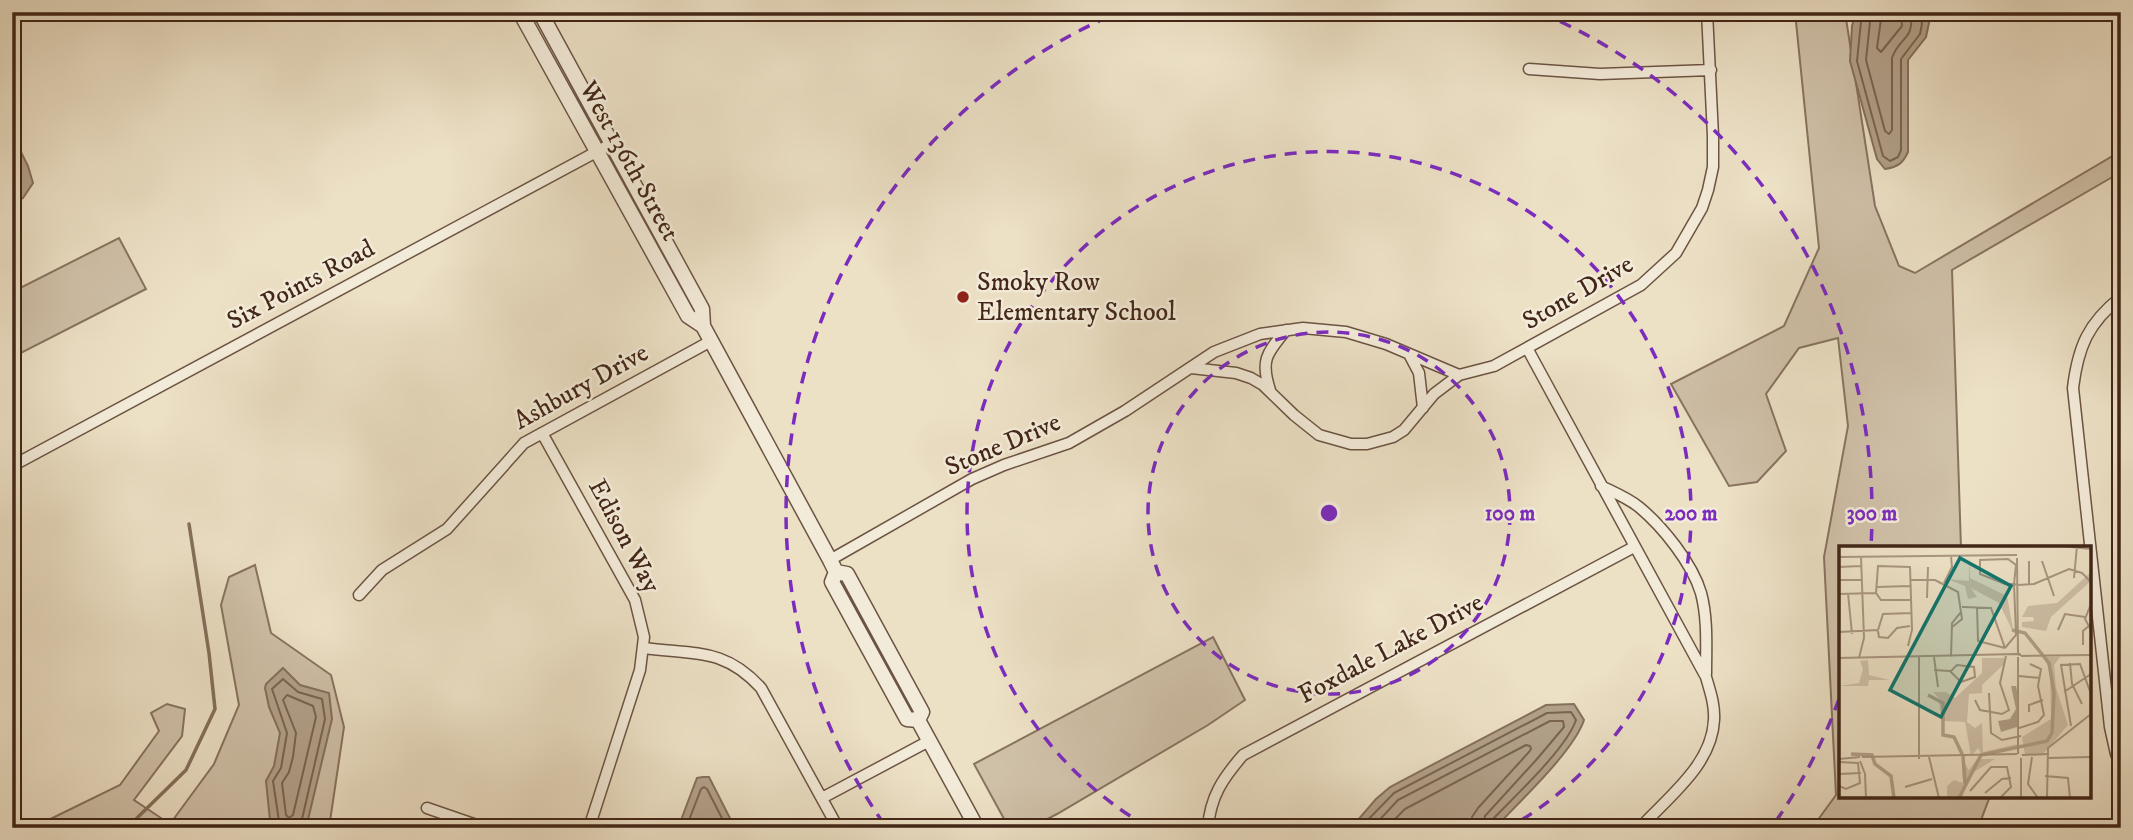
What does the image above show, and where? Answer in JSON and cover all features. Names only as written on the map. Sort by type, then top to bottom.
[{"type":"street","name":"West 136th Street","points":[[520,12],[688,316],[703,326]]},
{"type":"street","name":"West 136th Street","points":[[540,12],[702,309],[703,326],[833,566],[847,574],[922,712],[918,720],[977,828]]},
{"type":"street","name":"Stone Drive","points":[[1191,369],[1236,373],[1264,385],[1319,435],[1351,444],[1367,444],[1393,437],[1415,420],[1434,394],[1459,375],[1494,366],[1641,285],[1676,253],[1702,208],[1713,167],[1707,12]]},
{"type":"street","points":[[1529,69],[1600,74],[1711,70]]},
{"type":"street","name":"Six Points Road","points":[[12,466],[611,144]]},
{"type":"street","points":[[2090,546],[2073,388],[2077,357],[2088,332],[2106,309],[2121,297]]},
{"type":"street","name":"Stone Drive","points":[[833,566],[972,479],[1069,443],[1191,369],[1214,352],[1260,334],[1314,328],[1346,332],[1364,336],[1459,375]]},
{"type":"street","points":[[1270,392],[1265,376],[1266,356],[1286,330]]},
{"type":"street","name":"Ashbury Drive","points":[[359,595],[382,570],[447,529],[513,453],[542,433],[711,341]]},
{"type":"street","points":[[1527,348],[1706,677],[1713,703],[1712,737],[1706,751],[1696,768],[1640,828]]},
{"type":"street","points":[[1409,354],[1419,373],[1423,408]]},
{"type":"street","name":"Edison Way","points":[[542,433],[635,600],[641,618],[644,648],[640,670],[589,828]]},
{"type":"street","points":[[1601,486],[1637,505],[1669,537],[1687,566],[1701,593],[1707,638],[1706,677]]},
{"type":"street","name":"Foxdale Lake Drive","points":[[1208,828],[1209,809],[1216,789],[1243,755],[1634,547]]},
{"type":"street","points":[[2091,553],[2110,727],[2121,764]]},
{"type":"street","points":[[644,648],[717,657],[736,665],[749,675],[761,688],[838,828]]},
{"type":"street","points":[[822,798],[929,741]]},
{"type":"street","points":[[427,808],[485,828]]},
{"type":"shaded area","points":[[1795,12],[1845,12],[1875,206],[1899,266],[1915,273],[2121,151],[2121,172],[1952,270],[1961,546],[1839,546],[1839,798],[1989,798],[1978,828],[1812,828],[1836,795],[1824,557],[1848,426],[1838,338],[1799,348],[1766,394],[1786,451],[1757,482],[1729,486],[1671,384],[1784,326],[1819,248]]},
{"type":"shaded area","points":[[119,238],[146,289],[17,355],[12,345],[12,292]]},
{"type":"shaded area","points":[[255,565],[271,633],[331,675],[344,727],[329,828],[32,828],[120,785],[159,731],[151,713],[167,704],[185,709],[182,736],[134,800],[170,824],[214,764],[239,705],[221,605],[229,577]]},
{"type":"shaded area","points":[[1213,637],[1245,700],[1208,725],[1057,814],[1030,828],[1009,828],[974,764]]},
{"type":"water","points":[[1856,12],[1926,12],[1929,23],[1926,37],[1908,60],[1908,152],[1899,164],[1890,168],[1885,169],[1877,159],[1850,61],[1852,26]]},
{"type":"water","points":[[12,134],[28,166],[33,183],[23,198],[12,204]]},
{"type":"water","points":[[283,668],[300,685],[329,693],[332,719],[306,828],[276,828],[270,820],[266,781],[274,766],[280,733],[269,707],[265,688]]},
{"type":"water","points":[[1574,704],[1584,720],[1578,732],[1558,761],[1495,828],[1351,828],[1390,787],[1546,705]]},
{"type":"water","points":[[709,777],[735,828],[678,828],[697,778]]},
{"type":"waterway","points":[[130,828],[186,770],[215,709],[189,524]]},
{"type":"place","name":"Smoky Row Elementary School","points":[[963,297]]}]
